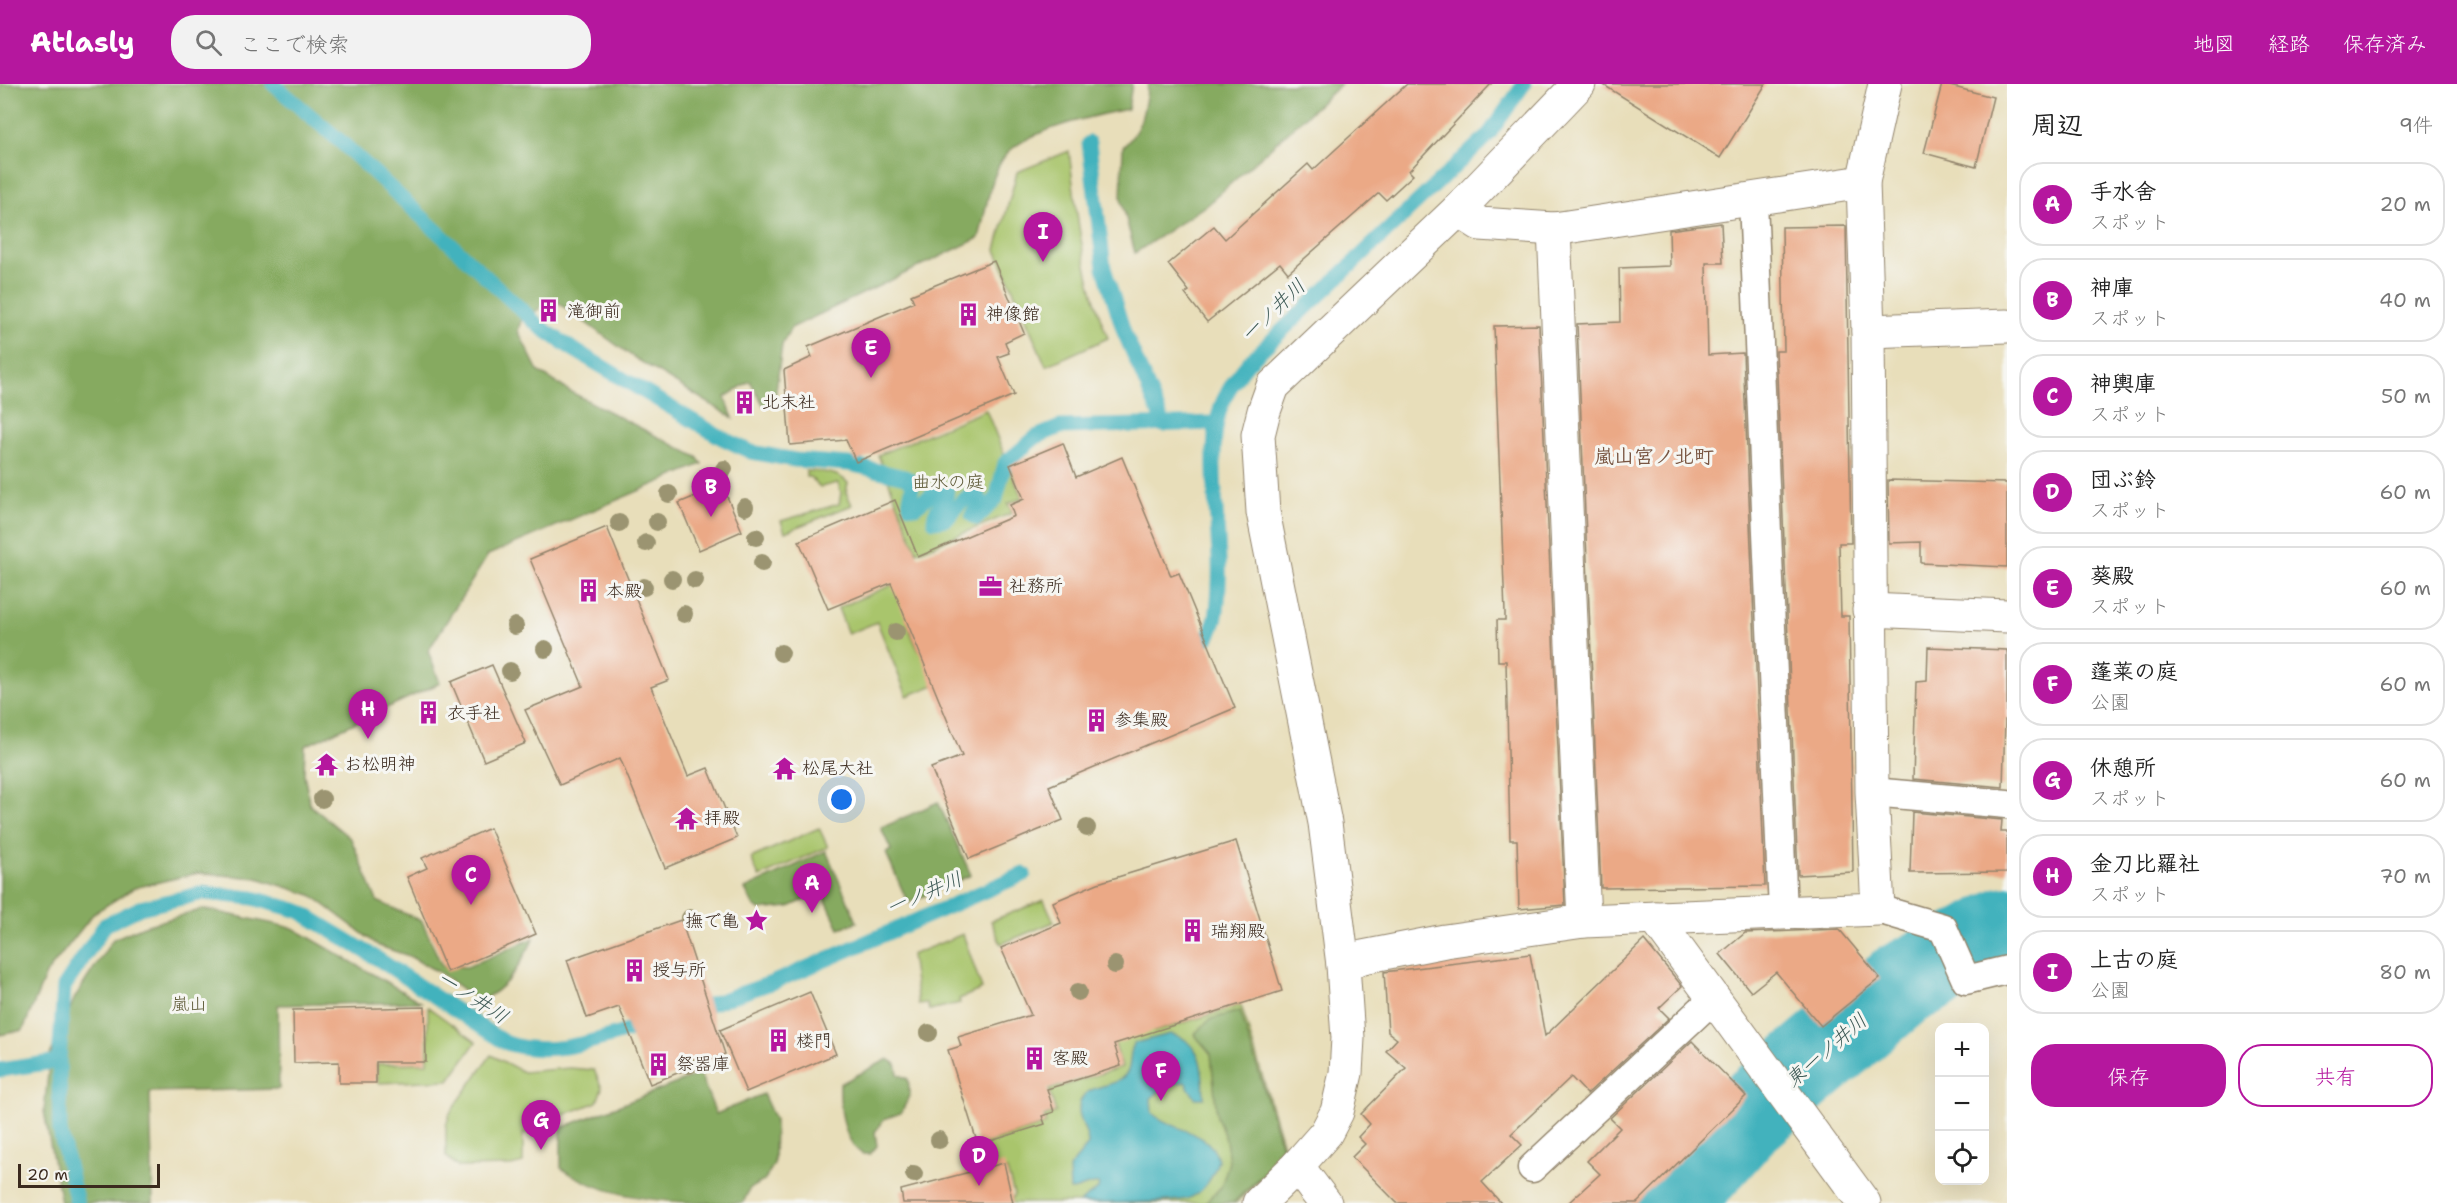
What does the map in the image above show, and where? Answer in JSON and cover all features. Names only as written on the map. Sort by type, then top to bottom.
[{"type":"street","points":[[1259,1203],[1297,1166],[1326,1132],[1342,1094],[1348,1038],[1343,965],[1325,823],[1263,512],[1258,435],[1274,386],[1458,210],[1579,84]]},
{"type":"street","points":[[1343,965],[1364,957],[1445,941],[1584,921],[1878,909],[1872,792],[1868,331],[1863,182],[1885,84]]},
{"type":"street","points":[[1458,210],[1480,224],[1554,229],[1863,182]]},
{"type":"street","points":[[1554,229],[1584,921]]},
{"type":"street","points":[[1868,331],[2007,326]]},
{"type":"street","points":[[1869,610],[2007,616]]},
{"type":"street","points":[[1655,918],[1766,1073],[1864,1203]]},
{"type":"street","points":[[1297,1166],[1325,1203]]},
{"type":"lane","points":[[1754,200],[1783,912]]},
{"type":"lane","points":[[1872,792],[2007,804]]},
{"type":"lane","points":[[1878,909],[1943,928],[1959,970],[1966,980],[2007,970]]},
{"type":"lane","points":[[1532,1168],[1714,998]]},
{"type":"green space","points":[[0,84],[1132,84],[1128,109],[1080,120],[1043,132],[1027,139],[1004,157],[995,174],[979,238],[791,328],[782,345],[775,398],[764,406],[750,381],[725,397],[733,418],[633,357],[557,302],[546,301],[537,311],[522,317],[518,331],[538,371],[569,391],[697,457],[702,464],[488,555],[428,651],[440,683],[305,746],[304,774],[310,805],[351,839],[377,901],[422,921],[442,966],[467,967],[534,938],[518,967],[498,990],[479,1001],[440,973],[409,956],[379,946],[311,895],[257,878],[198,873],[134,888],[94,913],[46,974],[23,1030],[0,1035]]},
{"type":"green space","points":[[1148,84],[1341,84],[1208,204],[1135,253],[1121,199],[1123,147],[1139,126]]},
{"type":"green space","points":[[1069,151],[1078,223],[1087,269],[1099,315],[1108,338],[1046,366],[996,250],[1017,172]]},
{"type":"green space","name":"曲水の庭","points":[[986,410],[1022,498],[1008,504],[1012,513],[917,552],[878,455]]},
{"type":"green space","points":[[806,471],[828,473],[844,479],[848,483],[846,492],[852,505],[785,532],[781,521],[839,504],[841,493],[838,483],[820,487],[810,477],[806,477]]},
{"type":"green space","points":[[901,581],[912,636],[924,659],[942,682],[907,696],[877,622],[848,634],[838,608]]},
{"type":"green space","points":[[938,802],[971,875],[908,903],[886,853],[891,850],[881,828]]},
{"type":"green space","points":[[819,828],[828,847],[759,877],[751,858]]},
{"type":"green space","points":[[826,851],[857,922],[839,928],[822,892],[789,907],[759,910],[753,905],[745,889]]},
{"type":"green space","points":[[1044,900],[1054,922],[1001,944],[991,921]]},
{"type":"green space","name":"嵐山","points":[[204,909],[293,928],[421,1002],[278,1005],[279,1089],[150,1092],[153,1203],[61,1203],[44,1111],[50,1055],[75,997],[113,939],[144,926]]},
{"type":"green space","points":[[963,934],[982,989],[959,999],[960,1003],[929,1010],[927,1003],[918,1004],[911,955]]},
{"type":"green space","points":[[1145,1005],[1154,1032],[1241,1005],[1284,1149],[1275,1164],[1236,1203],[1011,1203],[1014,1194],[1007,1170],[994,1173],[985,1144],[1046,1124],[1044,1117],[1056,1112],[1049,1090],[1122,1067],[1107,1018]]},
{"type":"green space","points":[[428,1007],[476,1042],[449,1080],[378,1083],[377,1064],[428,1063]]},
{"type":"green space","points":[[1240,1011],[1282,1148],[1274,1163],[1233,1203],[1205,1203],[1221,1187],[1229,1162],[1226,1140],[1217,1117],[1211,1054],[1194,1034],[1211,1019]]},
{"type":"green space","points":[[491,1055],[523,1072],[570,1068],[594,1070],[602,1088],[597,1102],[545,1122],[541,1131],[523,1134],[523,1163],[511,1166],[458,1167],[446,1156],[446,1126],[450,1113]]},
{"type":"green space","points":[[888,1059],[896,1064],[898,1074],[908,1079],[910,1095],[901,1113],[884,1119],[875,1132],[877,1146],[870,1154],[863,1154],[856,1149],[847,1132],[840,1102],[840,1084]]},
{"type":"green space","points":[[700,1074],[716,1114],[763,1094],[775,1120],[774,1164],[764,1181],[750,1188],[743,1203],[648,1199],[602,1188],[581,1180],[561,1168],[561,1128]]},
{"type":"water","points":[[1170,1034],[1181,1037],[1195,1050],[1202,1067],[1204,1098],[1195,1098],[1185,1082],[1168,1085],[1151,1098],[1152,1113],[1169,1124],[1199,1137],[1214,1150],[1218,1160],[1211,1178],[1203,1189],[1187,1199],[1079,1203],[1098,1189],[1099,1184],[1070,1190],[1069,1168],[1088,1145],[1087,1135],[1079,1114],[1081,1100],[1091,1090],[1113,1083],[1126,1074],[1135,1043]]},
{"type":"building","points":[[1407,84],[1491,84],[1409,171],[1413,175],[1386,200],[1379,193],[1288,273],[1280,263],[1207,322],[1185,294],[1189,291],[1168,264],[1214,226],[1225,239],[1308,164],[1313,170]]},
{"type":"building","points":[[1602,84],[1766,84],[1720,158]]},
{"type":"building","points":[[1942,84],[1993,97],[1976,167],[1924,153]]},
{"type":"building","points":[[1721,223],[1723,263],[1706,263],[1708,355],[1743,353],[1765,886],[1601,888],[1577,324],[1620,322],[1619,268],[1670,266],[1669,230]]},
{"type":"building","points":[[1846,226],[1851,543],[1839,543],[1841,616],[1849,616],[1853,872],[1798,875],[1776,351],[1784,351],[1782,227]]},
{"type":"building","points":[[994,261],[1024,333],[1005,342],[1009,353],[998,357],[1014,395],[856,462],[846,440],[790,445],[784,370],[812,357],[808,347],[914,302],[911,295]]},
{"type":"building","points":[[1539,325],[1565,905],[1519,909],[1517,840],[1510,840],[1506,661],[1498,661],[1497,620],[1505,620],[1505,613],[1494,326]]},
{"type":"building","points":[[1063,443],[1076,477],[1122,457],[1171,576],[1179,573],[1235,708],[1049,786],[1063,820],[969,859],[931,768],[962,756],[891,583],[828,609],[799,541],[895,500],[918,557],[1014,516],[1010,505],[1024,499],[1010,465]]},
{"type":"building","points":[[1888,480],[2007,483],[2007,567],[1921,563],[1921,542],[1889,543]]},
{"type":"building","points":[[722,485],[742,531],[699,550],[679,503]]},
{"type":"building","points":[[607,527],[669,680],[651,687],[688,776],[708,768],[737,838],[665,868],[620,758],[560,785],[525,710],[583,686],[530,559]]},
{"type":"building","points":[[1928,647],[2007,650],[2007,720],[2005,720],[2003,787],[1913,779],[1916,682],[1927,681]]},
{"type":"building","points":[[492,665],[526,743],[484,761],[451,682]]},
{"type":"building","points":[[1912,812],[2002,820],[2001,832],[2007,832],[2007,872],[1910,873]]},
{"type":"building","points":[[490,828],[536,934],[447,972],[407,877],[427,868],[422,858]]},
{"type":"building","points":[[1236,841],[1282,991],[1114,1044],[1121,1066],[1047,1089],[1054,1112],[1042,1116],[1045,1124],[978,1145],[948,1050],[961,1046],[958,1037],[1031,1015],[1001,948],[1061,923],[1053,902],[1098,883]]},
{"type":"building","points":[[681,920],[725,1054],[650,1084],[619,1007],[587,1018],[567,960]]},
{"type":"building","points":[[1839,929],[1880,978],[1821,1026],[1776,972],[1751,992],[1720,954],[1745,933]]},
{"type":"building","points":[[1644,940],[1682,986],[1659,1008],[1669,1018],[1587,1094],[1571,1077],[1511,1134],[1522,1145],[1482,1182],[1501,1203],[1397,1203],[1352,1157],[1365,1144],[1358,1137],[1370,1124],[1361,1114],[1406,1068],[1386,1051],[1397,1039],[1388,1032],[1384,972],[1530,954],[1545,1036]]},
{"type":"building","name":"楼門","points":[[810,992],[836,1054],[746,1092],[720,1030]]},
{"type":"building","points":[[425,1007],[426,1062],[376,1062],[376,1083],[339,1083],[339,1062],[294,1063],[293,1010]]},
{"type":"building","points":[[1692,1041],[1746,1096],[1637,1203],[1568,1203],[1600,1174],[1587,1161],[1620,1128],[1610,1118]]},
{"type":"building","points":[[1004,1163],[1013,1203],[903,1203],[901,1190]]},
{"type":"waterway","points":[[273,84],[340,141],[540,327],[571,348],[722,438],[751,452],[795,460],[849,464],[905,477],[912,481],[910,506],[915,507],[935,492],[947,490],[947,495],[936,512],[934,521],[947,519],[961,502],[975,491],[980,500],[972,515],[977,518],[996,499],[1005,463],[1036,437],[1060,427],[1217,423]]},
{"type":"waterway","name":"一ノ井川","points":[[1208,637],[1216,618],[1219,584],[1214,445],[1222,404],[1230,387],[1249,362],[1489,134],[1524,84]]},
{"type":"waterway","points":[[1089,143],[1104,268],[1124,332],[1164,425]]},
{"type":"waterway","name":"一ノ井川","points":[[690,1011],[774,982],[1024,874]]},
{"type":"waterway","name":"一ノ井川","points":[[77,1203],[60,1131],[59,1061],[64,987],[105,925],[140,908],[203,893],[253,898],[299,911],[378,959],[504,1042],[522,1047],[539,1049],[576,1045],[647,1025]]},
{"type":"waterway","name":"東一ノ井川","points":[[1669,1203],[1743,1120],[1901,985],[2007,929]]},
{"type":"waterway","name":"一ノ井川","points":[[0,1070],[59,1061]]},
{"type":"place","name":"上古の庭","points":[[1043,262]]},
{"type":"place","name":"滝御前","points":[[549,311]]},
{"type":"place","name":"神像館","points":[[968,314]]},
{"type":"place","name":"葵殿","points":[[871,378]]},
{"type":"place","name":"北末社","points":[[744,402]]},
{"type":"place","name":"神庫","points":[[711,517]]},
{"type":"place","name":"社務所","points":[[991,586]]},
{"type":"place","name":"本殿","points":[[588,591]]},
{"type":"place","name":"衣手社","points":[[429,713]]},
{"type":"place","name":"参集殿","points":[[1096,720]]},
{"type":"place","name":"金刀比羅社","points":[[368,739]]},
{"type":"place","name":"お松明神","points":[[326,764]]},
{"type":"place","name":"松尾大社","points":[[784,768]]},
{"type":"place","name":"拝殿","points":[[686,818]]},
{"type":"place","name":"神輿庫","points":[[471,905]]},
{"type":"place","name":"手水舍","points":[[812,913]]},
{"type":"place","name":"撫で亀","points":[[757,921]]},
{"type":"place","name":"瑞翔殿","points":[[1193,931]]},
{"type":"place","name":"授与所","points":[[634,970]]},
{"type":"place","name":"楼門","points":[[778,1041]]},
{"type":"place","name":"客殿","points":[[1034,1058]]},
{"type":"place","name":"祭器庫","points":[[658,1064]]},
{"type":"place","name":"蓬莱の庭","points":[[1161,1101]]},
{"type":"place","name":"休憩所","points":[[541,1150]]},
{"type":"place","name":"団ぶ鈴","points":[[979,1186]]},
{"type":"district","name":"嵐山宮ノ北町","points":[[1654,456]]}]
